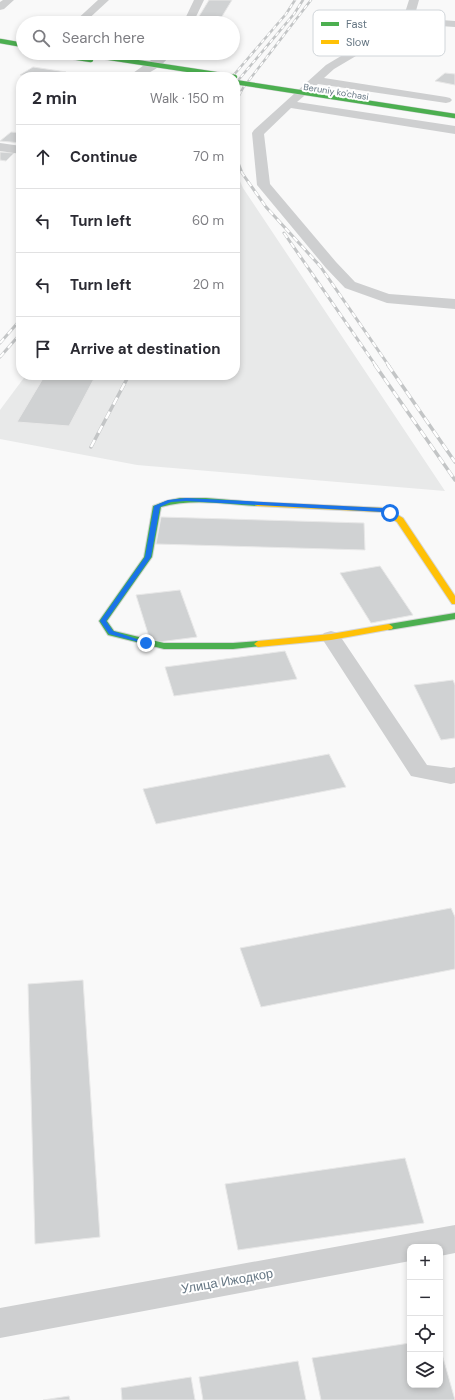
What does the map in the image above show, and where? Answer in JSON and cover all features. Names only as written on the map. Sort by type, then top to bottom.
[{"type":"main road","points":[[2,41],[16,44]]},
{"type":"main road","points":[[2,41],[16,47]]},
{"type":"main road","points":[[90,60],[168,72]]},
{"type":"main road","name":"Beruniy ko'chasi","points":[[123,60],[202,72]]},
{"type":"main road","name":"Beruniy ko'chasi","points":[[240,78],[455,110]]},
{"type":"main road","name":"Beruniy ko'chasi","points":[[240,83],[455,116]]},
{"type":"main road","points":[[455,602],[400,520],[383,510],[186,500],[170,501],[157,506],[148,557],[103,621],[111,633],[164,646],[233,646],[331,637],[455,616]]},
{"type":"street","points":[[0,7],[9,0]]},
{"type":"street","points":[[86,16],[104,0]]},
{"type":"street","points":[[191,16],[198,0]]},
{"type":"street","points":[[411,10],[414,0]]},
{"type":"street","points":[[445,23],[455,24]]},
{"type":"street","points":[[2,41],[16,41]]},
{"type":"street","points":[[348,56],[330,67],[258,133],[264,185],[331,266],[350,285],[388,298],[455,304]]},
{"type":"street","points":[[145,60],[157,62]]},
{"type":"street","points":[[142,72],[157,62]]},
{"type":"street","points":[[316,80],[450,100]]},
{"type":"street","points":[[427,126],[440,103],[450,100]]},
{"type":"street","name":"Beruniy ko'chasi","points":[[288,104],[455,130]]},
{"type":"street","points":[[0,148],[16,150]]},
{"type":"street","points":[[331,637],[419,771],[451,776],[455,775]]},
{"type":"street","name":"Улица Ижодкор","points":[[0,1323],[455,1239]]},
{"type":"shaded area","points":[[240,181],[243,188],[445,491],[137,465],[0,439],[0,410],[22,380],[240,380]]},
{"type":"building","points":[[209,0],[232,0],[222,16],[199,16]]},
{"type":"building","points":[[33,67],[66,72],[25,72]]},
{"type":"building","points":[[445,73],[455,74],[455,85],[435,81]]},
{"type":"building","points":[[11,132],[16,132],[16,143],[0,141]]},
{"type":"building","points":[[0,152],[14,153],[6,161],[0,160]]},
{"type":"building","points":[[42,380],[93,380],[69,426],[17,422]]},
{"type":"building","points":[[161,517],[364,523],[365,550],[156,544]]},
{"type":"building","points":[[380,566],[413,615],[371,623],[340,573]]},
{"type":"building","points":[[180,590],[197,637],[151,643],[136,595]]},
{"type":"building","points":[[285,651],[297,679],[174,696],[165,667]]},
{"type":"building","points":[[453,680],[455,685],[455,738],[441,740],[414,685]]},
{"type":"building","points":[[329,754],[346,787],[156,824],[143,789]]},
{"type":"building","points":[[451,908],[455,917],[455,969],[261,1007],[240,948]]},
{"type":"building","points":[[83,980],[100,1237],[35,1244],[28,984]]},
{"type":"building","points":[[405,1158],[424,1223],[238,1250],[225,1184]]},
{"type":"building","points":[[407,1343],[407,1388],[443,1388],[443,1358],[455,1400],[321,1400],[312,1358]]},
{"type":"building","points":[[298,1361],[306,1400],[203,1400],[199,1377]]},
{"type":"building","points":[[191,1377],[195,1400],[122,1400],[121,1388]]},
{"type":"building","points":[[69,1396],[70,1400],[43,1400]]},
{"type":"railway","points":[[236,72],[286,14],[295,0]]},
{"type":"railway","points":[[240,78],[294,14],[303,0]]},
{"type":"railway","points":[[240,94],[311,0]]},
{"type":"railway","points":[[240,168],[242,173],[266,207],[320,266],[389,366]]},
{"type":"railway","points":[[284,233],[376,366]]},
{"type":"railway","points":[[0,343],[16,325]]},
{"type":"railway","points":[[0,357],[16,339]]},
{"type":"railway","points":[[375,365],[455,480]]},
{"type":"railway","points":[[388,365],[455,462]]},
{"type":"railway","points":[[91,447],[126,380]]},
{"type":"traffic: fast","points":[[0,41],[16,44]]},
{"type":"traffic: fast","points":[[123,60],[202,72]]},
{"type":"traffic: fast","points":[[240,83],[455,116]]},
{"type":"traffic: fast","points":[[257,504],[193,500],[157,506],[148,557],[103,621],[111,633],[164,646],[233,646],[258,644]]},
{"type":"traffic: fast","points":[[389,627],[455,616]]},
{"type":"traffic: slow","points":[[257,504],[383,510],[400,520],[455,602]]},
{"type":"traffic: slow","points":[[258,644],[331,637],[389,627]]},
{"type":"route","points":[[146,643],[111,633],[103,621],[148,557],[157,506],[170,501],[186,500],[383,510],[390,513]]}]
